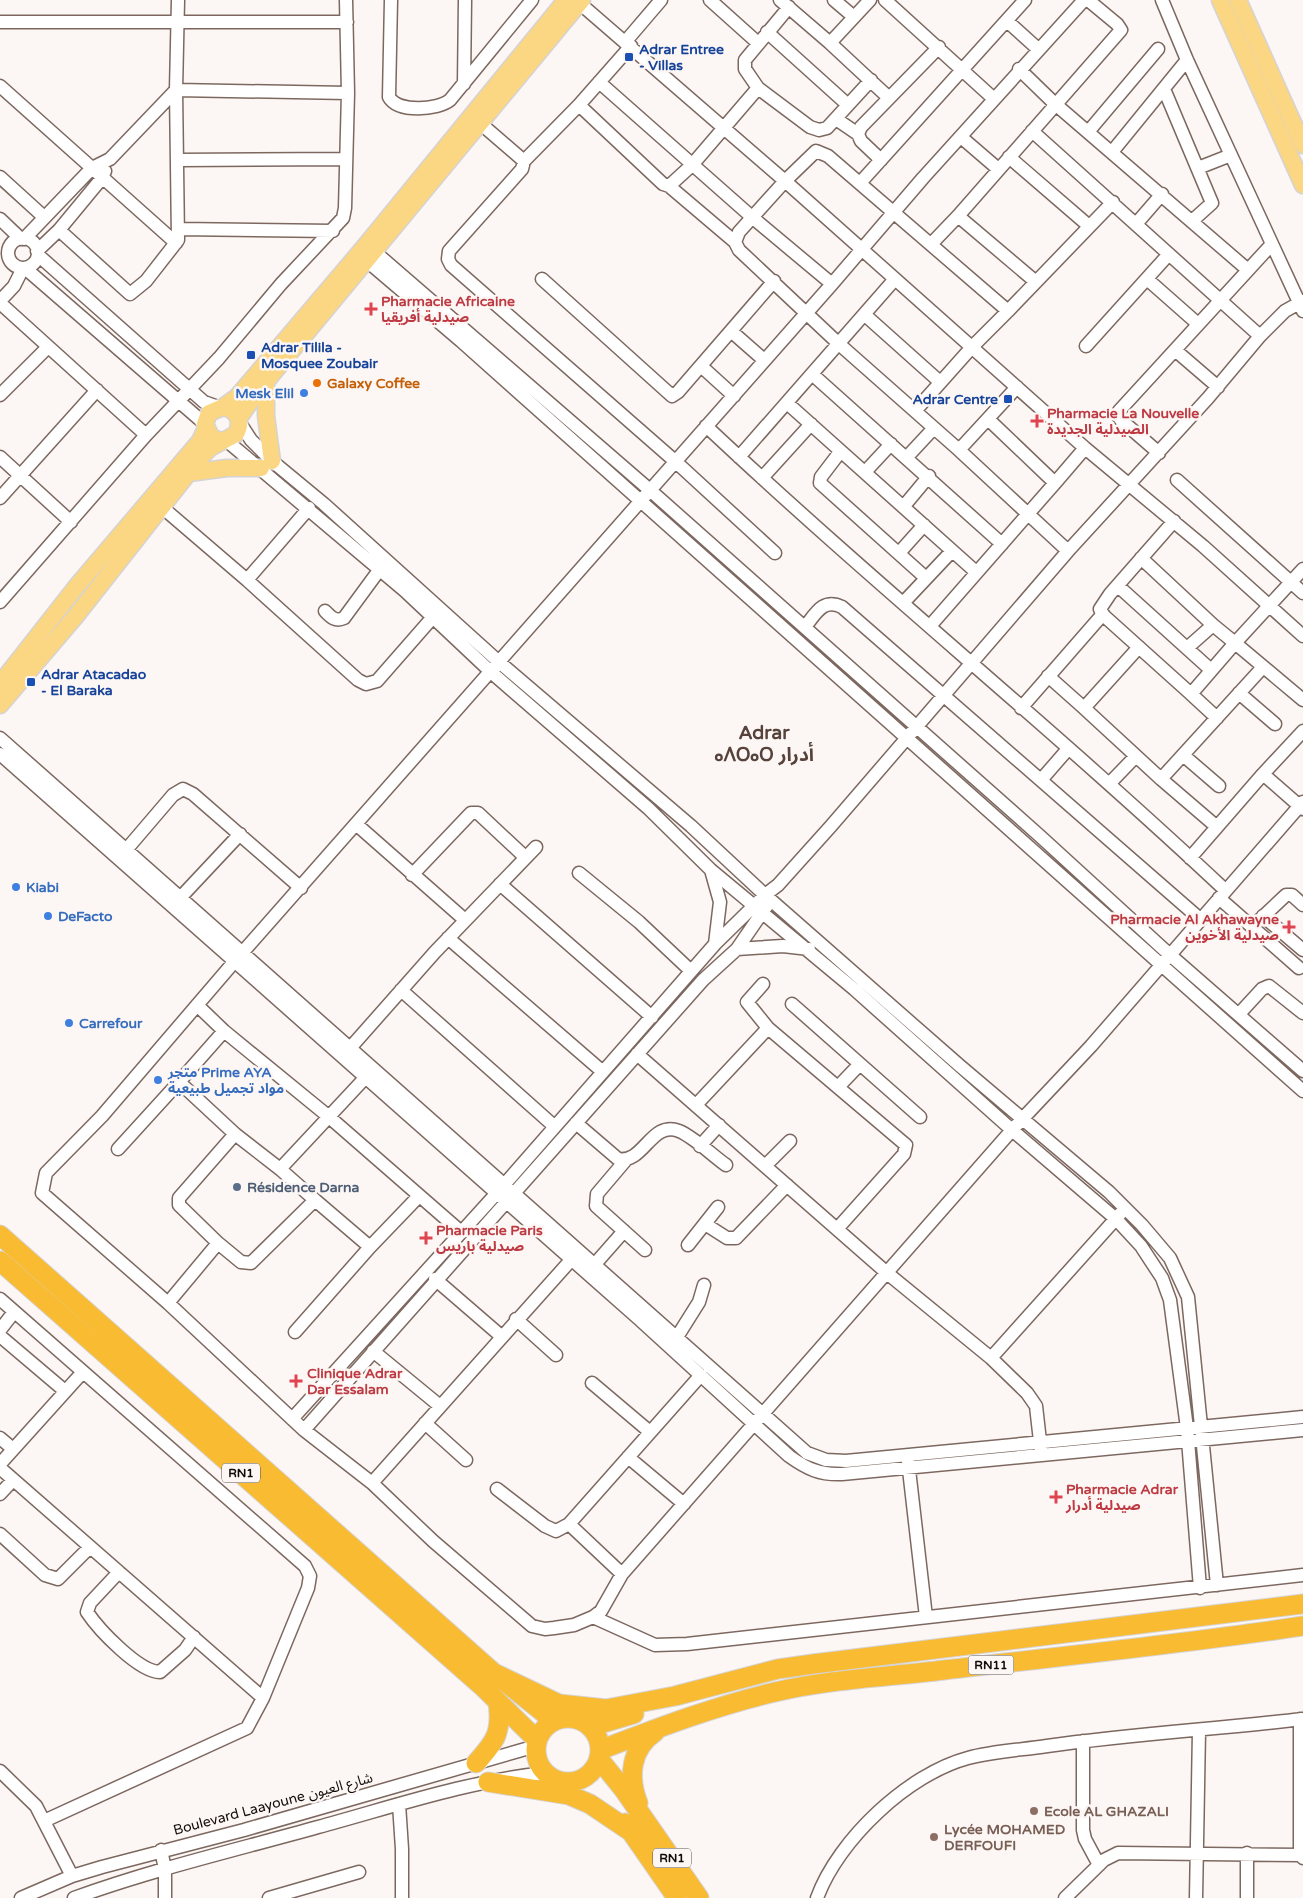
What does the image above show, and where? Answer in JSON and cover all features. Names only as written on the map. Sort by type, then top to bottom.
[{"type":"highway","name":"RN1","points":[[0,1236],[494,1673],[554,1721]]},
{"type":"highway","name":"RN1","points":[[0,1261],[498,1702],[537,1743]]},
{"type":"highway","name":"RN11","points":[[590,1727],[640,1712],[675,1696],[778,1669],[1303,1604]]},
{"type":"highway","name":"RN11","points":[[600,1754],[662,1726],[776,1691],[830,1682],[1077,1655],[1303,1626]]},
{"type":"highway","points":[[494,1673],[540,1696],[574,1707],[606,1709],[675,1696]]},
{"type":"highway","points":[[476,1763],[497,1736],[500,1716],[498,1702]]},
{"type":"highway","points":[[546,1774],[539,1766],[537,1743],[544,1729],[554,1721],[566,1718],[579,1720],[590,1727]]},
{"type":"highway","points":[[638,1825],[632,1784],[634,1756],[648,1736],[662,1726]]},
{"type":"highway","name":"RN1","points":[[590,1727],[598,1737],[600,1754],[677,1898]]},
{"type":"highway","points":[[577,1781],[586,1777],[594,1769],[600,1754]]},
{"type":"highway","name":"RN1","points":[[546,1774],[560,1782],[577,1781],[638,1825],[698,1898]]},
{"type":"highway","points":[[488,1782],[550,1790],[569,1795],[638,1825]]},
{"type":"main road","points":[[1220,0],[1303,185]]},
{"type":"main road","points":[[1238,0],[1303,145]]},
{"type":"main road","points":[[0,705],[163,508],[210,448],[236,434],[239,421],[266,382],[366,253],[576,1]]},
{"type":"main road","points":[[0,684],[93,567],[200,441],[209,413],[237,397],[366,253]]},
{"type":"main road","points":[[189,473],[266,465],[266,382]]},
{"type":"main road","points":[[221,407],[233,410],[239,421]]},
{"type":"main road","points":[[205,426],[211,437],[224,441]]},
{"type":"street","points":[[59,230],[130,294],[146,281],[176,243],[178,230],[176,90],[178,0]]},
{"type":"street","points":[[0,602],[146,435],[191,388],[282,284],[333,230],[344,214],[348,93],[346,0]]},
{"type":"street","points":[[391,0],[388,87],[391,101],[399,106],[438,107],[450,100],[532,0]]},
{"type":"street","points":[[464,84],[465,0]]},
{"type":"street","points":[[661,0],[599,82],[524,160],[522,169],[449,251],[448,259],[460,274],[676,462],[775,553]]},
{"type":"street","points":[[710,0],[758,42]]},
{"type":"street","points":[[834,0],[854,18]]},
{"type":"street","points":[[830,42],[870,0]]},
{"type":"street","points":[[886,0],[939,46],[994,99]]},
{"type":"street","points":[[860,184],[1025,0]]},
{"type":"street","points":[[1084,0],[1019,69],[923,178],[651,491],[234,962],[102,1116],[46,1174],[42,1193],[168,1303],[304,1430],[372,1483],[433,1541],[532,1626],[545,1629],[574,1624],[593,1617],[601,1611],[622,1574],[1012,1130],[1091,1046],[1200,919],[1302,805],[1263,774]]},
{"type":"street","points":[[935,240],[1121,30],[1117,24],[1088,0]]},
{"type":"street","points":[[292,1419],[460,1231],[504,1194],[576,1123],[703,980],[737,949],[759,908],[768,897],[972,665],[1068,551],[1218,387],[1260,336],[1286,311],[1302,305],[1187,60],[1162,0]]},
{"type":"street","points":[[576,1],[724,126],[1085,448],[1174,521],[1303,636]]},
{"type":"street","points":[[871,80],[827,128],[814,129],[758,88],[745,69],[744,63],[767,32],[784,4],[830,42],[871,80],[888,97]]},
{"type":"street","points":[[1007,21],[1038,49]]},
{"type":"street","points":[[0,22],[347,22]]},
{"type":"street","points":[[767,32],[848,105]]},
{"type":"street","points":[[858,134],[861,127],[888,97],[939,46]]},
{"type":"street","points":[[1088,132],[1158,49]]},
{"type":"street","points":[[1112,152],[1187,60]]},
{"type":"street","points":[[1019,69],[1054,104],[1162,194],[1248,270]]},
{"type":"street","points":[[599,82],[753,218],[832,284]]},
{"type":"street","points":[[0,86],[176,243]]},
{"type":"street","points":[[669,186],[692,165],[758,88]]},
{"type":"street","points":[[205,426],[180,400],[24,268],[15,266],[4,254],[13,243],[22,239],[92,168],[110,159],[176,90],[348,93]]},
{"type":"street","points":[[1164,90],[1212,203],[1192,221]]},
{"type":"street","points":[[578,105],[663,184],[669,186],[735,242],[741,252],[839,344],[959,450],[1068,551]]},
{"type":"street","points":[[476,119],[524,160]]},
{"type":"street","points":[[836,119],[858,134],[861,141],[881,160]]},
{"type":"street","points":[[1032,131],[1260,336]]},
{"type":"street","points":[[961,137],[997,168]]},
{"type":"street","points":[[735,242],[739,232],[786,181],[816,151],[819,151],[1008,311]]},
{"type":"street","points":[[1198,168],[1231,155]]},
{"type":"street","points":[[1009,157],[1090,226]]},
{"type":"street","points":[[110,159],[102,178],[59,230],[37,253],[34,263],[24,268],[14,286],[0,302],[146,435]]},
{"type":"street","points":[[178,160],[346,159]]},
{"type":"street","points":[[0,177],[44,217]]},
{"type":"street","points":[[1136,224],[1162,194]]},
{"type":"street","points":[[914,412],[972,347],[1113,202]]},
{"type":"street","points":[[958,216],[1036,282]]},
{"type":"street","points":[[0,218],[22,239],[31,242],[37,253],[191,388],[204,402],[221,407]]},
{"type":"street","points":[[178,230],[333,230]]},
{"type":"street","points":[[1159,453],[1121,420],[1118,413],[1272,244]]},
{"type":"street","points":[[366,253],[651,491],[1041,837],[1303,1091]]},
{"type":"street","points":[[366,253],[641,502],[907,738],[1166,960],[1239,1014],[1303,1071]]},
{"type":"street","points":[[1086,346],[1169,254]]},
{"type":"street","points":[[542,279],[670,395],[676,394],[774,281]]},
{"type":"street","points":[[739,457],[895,279]]},
{"type":"street","points":[[1147,279],[1198,324]]},
{"type":"street","points":[[865,315],[940,382]]},
{"type":"street","points":[[731,331],[764,360]]},
{"type":"street","points":[[0,395],[48,347]]},
{"type":"street","points":[[1175,350],[1218,387]]},
{"type":"street","points":[[700,366],[734,396]]},
{"type":"street","points":[[812,374],[929,476],[1002,544]]},
{"type":"street","points":[[959,450],[1017,387]]},
{"type":"street","points":[[0,498],[97,390]]},
{"type":"street","points":[[787,402],[840,452],[904,506],[976,572]]},
{"type":"street","points":[[988,420],[1055,482]]},
{"type":"street","points":[[239,421],[266,465],[309,508],[380,569],[491,672],[648,808],[711,870],[809,949],[1012,1130],[1116,1219],[1149,1256],[1167,1289],[1177,1344],[1188,1435],[1200,1588]]},
{"type":"street","points":[[762,478],[811,424]]},
{"type":"street","points":[[706,426],[762,478],[1109,784],[1190,858],[1252,927],[1299,968]]},
{"type":"street","points":[[907,457],[933,429]]},
{"type":"street","points":[[224,441],[266,465],[339,517],[499,662],[691,826],[768,897],[1125,1208],[1170,1258],[1188,1296],[1217,1585]]},
{"type":"street","points":[[865,472],[891,444]]},
{"type":"street","points":[[930,626],[1085,448]]},
{"type":"street","points":[[840,452],[821,477],[820,483],[926,578]]},
{"type":"street","points":[[0,457],[71,522]]},
{"type":"street","points":[[904,506],[929,476]]},
{"type":"street","points":[[1177,480],[1303,593]]},
{"type":"street","points":[[163,508],[247,580],[358,680],[366,684],[377,681],[433,617]]},
{"type":"street","points":[[247,580],[309,508]]},
{"type":"street","points":[[1174,521],[1101,607],[1103,614],[1217,718]]},
{"type":"street","points":[[899,553],[924,526]]},
{"type":"street","points":[[904,603],[952,551]]},
{"type":"street","points":[[1141,558],[1213,625],[1303,700]]},
{"type":"street","points":[[325,611],[332,619],[340,620],[344,618],[380,569]]},
{"type":"street","points":[[1191,694],[1268,605],[1303,569]]},
{"type":"street","points":[[1118,586],[1211,670]]},
{"type":"street","points":[[805,627],[822,605],[828,603],[842,607],[1200,919]]},
{"type":"street","points":[[1021,708],[1103,614]]},
{"type":"street","points":[[1187,648],[1213,625]]},
{"type":"street","points":[[1084,708],[1139,646]]},
{"type":"street","points":[[1161,780],[1263,667]]},
{"type":"street","points":[[1048,676],[1135,757],[1218,827]]},
{"type":"street","points":[[1239,693],[1275,724]]},
{"type":"street","points":[[1190,858],[1303,731]]},
{"type":"street","points":[[0,738],[351,1047],[571,1260],[701,1375],[758,1420]]},
{"type":"street","points":[[1041,780],[1068,749]]},
{"type":"street","points":[[0,754],[365,1078],[504,1194],[595,1264],[677,1337],[758,1420],[789,1456],[810,1470],[831,1475],[860,1466],[1188,1435],[1303,1417]]},
{"type":"street","points":[[1183,755],[1219,786]]},
{"type":"street","points":[[1109,784],[1135,757]]},
{"type":"street","points":[[126,850],[173,795],[183,789],[193,794],[301,888]]},
{"type":"street","points":[[412,875],[471,813],[478,814],[525,857]]},
{"type":"street","points":[[356,824],[465,920]]},
{"type":"street","points":[[180,898],[240,834]]},
{"type":"street","points":[[351,1047],[448,938],[536,847]]},
{"type":"street","points":[[711,870],[720,902],[715,944]]},
{"type":"street","points":[[579,873],[639,922],[690,971]]},
{"type":"street","points":[[500,884],[652,1017]]},
{"type":"street","points":[[1252,927],[1286,895],[1292,895],[1303,905]]},
{"type":"street","points":[[304,1430],[435,1280],[504,1194],[554,1126],[715,944],[759,908]]},
{"type":"street","points":[[1263,916],[1303,950]]},
{"type":"street","points":[[448,938],[603,1072]]},
{"type":"street","points":[[737,949],[783,946],[809,949]]},
{"type":"street","points":[[763,984],[747,1002],[768,1028],[906,1145],[904,1154],[837,1229]]},
{"type":"street","points":[[1239,1014],[1262,989],[1269,986],[1303,1013]]},
{"type":"street","points":[[400,990],[554,1126]]},
{"type":"street","points":[[792,1004],[920,1117]]},
{"type":"street","points":[[197,1005],[224,1031],[328,1116],[460,1231]]},
{"type":"street","points":[[696,1105],[768,1028]]},
{"type":"street","points":[[118,1150],[224,1031]]},
{"type":"street","points":[[637,1054],[887,1273],[991,1358],[1033,1400],[1038,1414],[1041,1449]]},
{"type":"street","points":[[838,1087],[859,1065]]},
{"type":"street","points":[[280,1169],[365,1078]]},
{"type":"street","points":[[179,1082],[235,1134],[280,1169],[370,1247]]},
{"type":"street","points":[[576,1123],[618,1159],[625,1161]]},
{"type":"street","points":[[700,1146],[719,1125]]},
{"type":"street","points":[[645,1250],[596,1206],[597,1194],[625,1161],[633,1158],[661,1131],[670,1129],[680,1131],[726,1165]]},
{"type":"street","points":[[235,1134],[178,1200],[179,1205],[218,1243],[241,1262],[251,1263],[315,1200]]},
{"type":"street","points":[[765,1166],[790,1141]]},
{"type":"street","points":[[706,1224],[727,1238],[736,1238],[787,1185]]},
{"type":"street","points":[[295,1332],[370,1247],[419,1196]]},
{"type":"street","points":[[688,1245],[718,1207]]},
{"type":"street","points":[[991,1358],[1125,1208]]},
{"type":"street","points":[[595,1264],[624,1231]]},
{"type":"street","points":[[168,1303],[218,1243]]},
{"type":"street","points":[[372,1483],[516,1319],[571,1260]]},
{"type":"street","points":[[435,1280],[501,1336]]},
{"type":"street","points":[[677,1337],[699,1302],[704,1285]]},
{"type":"street","points":[[0,1299],[309,1571],[308,1588],[263,1698],[250,1724],[241,1731],[44,1821]]},
{"type":"street","points":[[0,1330],[14,1312]]},
{"type":"street","points":[[516,1319],[556,1355]]},
{"type":"street","points":[[0,1336],[65,1391]]},
{"type":"street","points":[[373,1351],[440,1406]]},
{"type":"street","points":[[0,1464],[82,1373]]},
{"type":"street","points":[[497,1489],[545,1526],[556,1531],[569,1524],[701,1375]]},
{"type":"street","points":[[592,1383],[650,1432]]},
{"type":"street","points":[[425,1423],[466,1460]]},
{"type":"street","points":[[1202,1433],[1303,1430]]},
{"type":"street","points":[[0,1438],[13,1449]]},
{"type":"street","points":[[628,1457],[684,1504]]},
{"type":"street","points":[[908,1461],[926,1617]]},
{"type":"street","points":[[0,1468],[263,1698]]},
{"type":"street","points":[[0,1494],[14,1480]]},
{"type":"street","points":[[569,1524],[622,1574]]},
{"type":"street","points":[[0,1534],[45,1575],[58,1579],[90,1546]]},
{"type":"street","points":[[119,1572],[90,1603],[87,1612],[94,1622],[141,1666],[151,1672],[160,1672],[185,1650],[194,1637]]},
{"type":"street","points":[[593,1617],[646,1642],[664,1646],[1200,1588],[1303,1574]]},
{"type":"street","points":[[817,1898],[829,1871],[858,1832],[896,1798],[926,1778],[967,1758],[1083,1741],[1199,1731],[1302,1719],[1302,1856],[1247,1853],[1118,1852],[1110,1855],[1065,1898]]},
{"type":"street","points":[[1196,1898],[1199,1731]]},
{"type":"street","points":[[1083,1741],[1083,1830],[1085,1839],[1099,1865]]},
{"type":"street","name":"Boulevard Laayoune شارع العيون","points":[[21,1898],[72,1876],[161,1850],[244,1830],[476,1763],[537,1743]]},
{"type":"street","points":[[0,1771],[32,1801],[72,1876]]},
{"type":"street","points":[[74,1898],[165,1869],[399,1804],[488,1782],[546,1774]]},
{"type":"street","points":[[399,1804],[402,1898]]},
{"type":"street","points":[[161,1850],[165,1869],[166,1897]]},
{"type":"street","points":[[1247,1853],[1249,1898]]},
{"type":"street","points":[[269,1898],[285,1896],[359,1872]]},
{"type":"place","name":"Adrar Entree - Villas","points":[[629,57]]},
{"type":"place","name":"Pharmacie Africaine صيدلية أفريقيا","points":[[371,309]]},
{"type":"place","name":"Adrar Tilila - Mosquee Zoubair","points":[[251,355]]},
{"type":"place","name":"Galaxy Coffee","points":[[317,383]]},
{"type":"place","name":"Mesk Elil","points":[[304,393]]},
{"type":"place","name":"Adrar Centre","points":[[1008,399]]},
{"type":"place","name":"Pharmacie La Nouvelle الصيدلية الجديدة","points":[[1037,421]]},
{"type":"place","name":"Adrar Atacadao - El Baraka","points":[[31,682]]},
{"type":"place","name":"Kiabi","points":[[16,887]]},
{"type":"place","name":"DeFacto","points":[[48,916]]},
{"type":"place","name":"Pharmacie Al Akhawayne صيدلية الأخوين","points":[[1289,927]]},
{"type":"place","name":"Carrefour","points":[[69,1023]]},
{"type":"place","name":"متجر Prime AYA مواد تجميل طبيعية","points":[[158,1080]]},
{"type":"place","name":"Résidence Darna","points":[[237,1187]]},
{"type":"place","name":"Pharmacie Paris صيدلية باريس","points":[[426,1238]]},
{"type":"place","name":"Clinique Adrar Dar Essalam","points":[[296,1381]]},
{"type":"place","name":"Pharmacie Adrar صيدلية أدرار","points":[[1056,1497]]},
{"type":"place","name":"Ecole AL GHAZALI","points":[[1034,1811]]},
{"type":"place","name":"Lycée MOHAMED DERFOUFI","points":[[934,1837]]},
{"type":"district","name":"Adrar ⴰⴷⵔⴰⵔ أدرار","points":[[764,744]]}]
